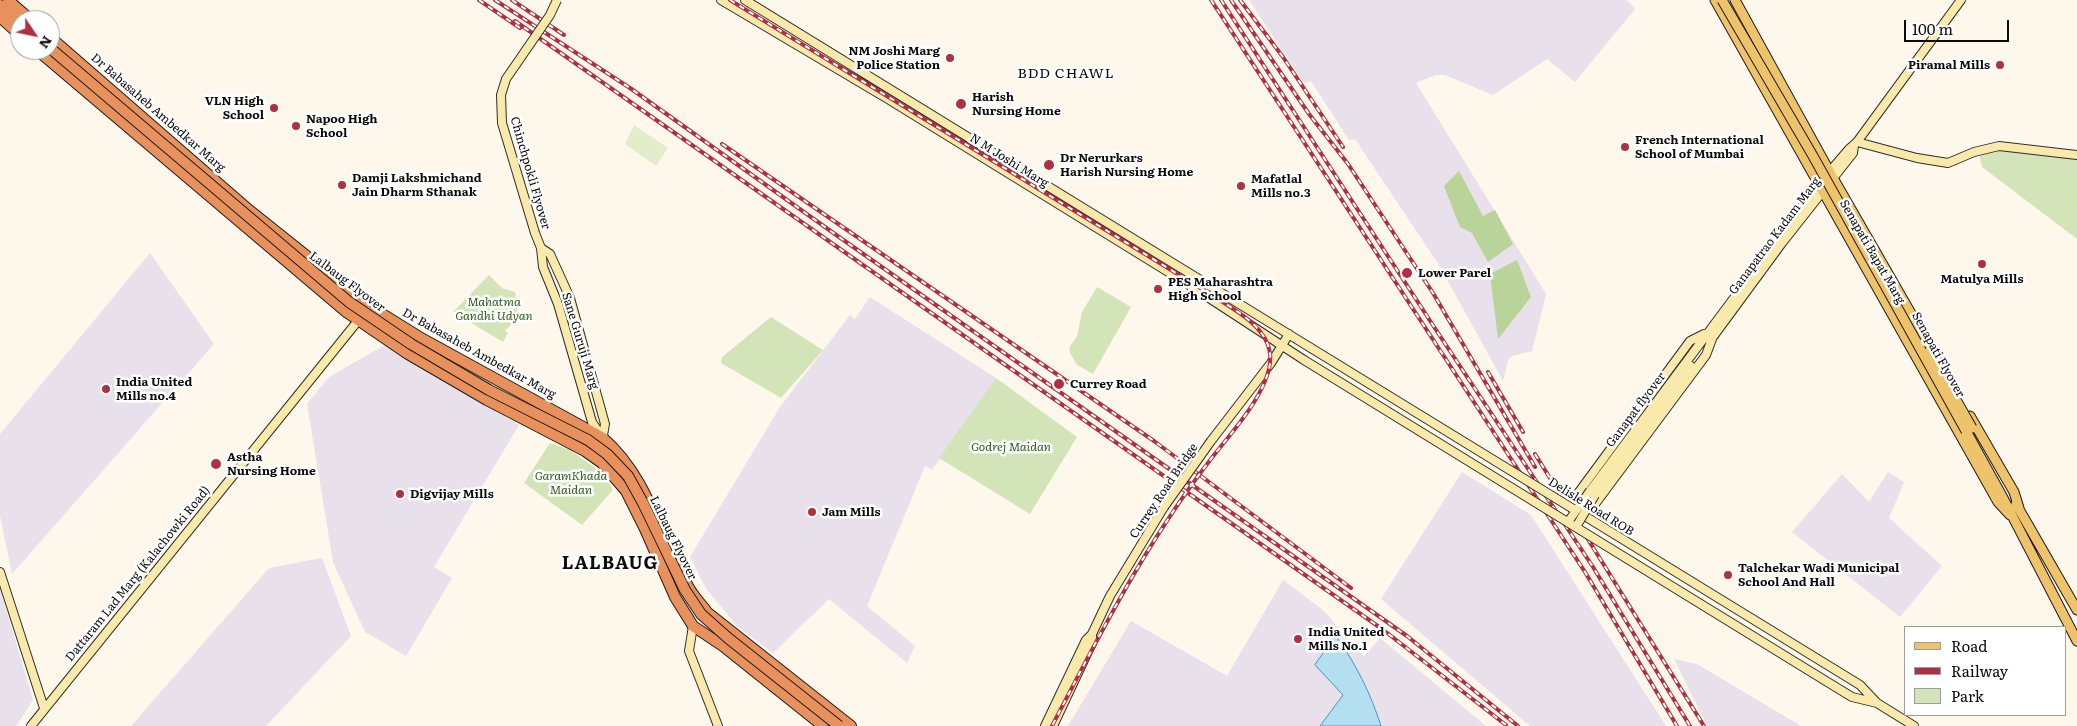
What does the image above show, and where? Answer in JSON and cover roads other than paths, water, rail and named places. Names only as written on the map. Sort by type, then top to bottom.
[{"type":"highway","points":[[8,0],[20,10]]},
{"type":"highway","points":[[0,5],[10,14]]},
{"type":"highway","points":[[0,10],[10,18]]},
{"type":"highway","points":[[0,18],[10,26]]},
{"type":"highway","name":"Dr Babasaheb Ambedkar Marg","points":[[60,45],[249,210],[368,305],[421,338],[603,438],[634,473],[690,589],[708,613],[851,726]]},
{"type":"highway","name":"Lalbaug Flyover","points":[[60,56],[349,302],[411,344],[466,376],[588,440],[607,454],[628,476],[685,590],[701,614],[838,726]]},
{"type":"highway","points":[[49,60],[292,267],[358,320],[408,354],[487,400],[585,451],[602,462],[626,491],[675,597],[693,626],[723,646],[823,726]]},
{"type":"highway","name":"Lalbaug Flyover","points":[[58,60],[348,306],[419,354],[490,395],[588,446],[606,458],[625,479],[640,505],[682,592],[699,617],[832,726]]},
{"type":"main road","name":"Chinchpokli Flyover","points":[[541,248],[535,234],[502,123],[501,95],[506,79],[550,15],[557,0]]},
{"type":"main road","name":"N M Joshi Marg","points":[[720,0],[888,99],[1183,281],[1280,348],[1304,360]]},
{"type":"main road","name":"N M Joshi Marg","points":[[745,0],[1311,348]]},
{"type":"main road","name":"Senapati Bapat Marg","points":[[1715,0],[1998,502],[2010,515]]},
{"type":"main road","name":"Senapati Flyover","points":[[1722,0],[1969,430],[2019,508]]},
{"type":"main road","name":"Senapati Flyover","points":[[1728,0],[1969,430],[2010,515]]},
{"type":"main road","name":"Senapati Bapat Marg","points":[[1735,0],[1832,175],[2014,492],[2019,508]]},
{"type":"main road","name":"Ganapatrao Kadam Marg","points":[[1712,333],[1779,241],[1832,175],[1848,149],[1856,144],[1961,0]]},
{"type":"main road","points":[[1856,144],[1916,158],[1948,163],[1974,152],[1999,146],[2077,155]]},
{"type":"main road","points":[[541,248],[550,254],[570,298],[605,424],[603,438],[596,459]]},
{"type":"main road","name":"Sane Guruji Marg","points":[[541,248],[543,267],[558,304],[592,422],[603,438]]},
{"type":"main road","name":"Dattaram Lad Marg (Kalachowki Road)","points":[[31,726],[358,320],[368,305]]},
{"type":"main road","points":[[1712,333],[1706,355],[1592,508],[1576,496],[1690,341],[1712,333]]},
{"type":"main road","name":"Ganapat flyover","points":[[1592,493],[1712,333]]},
{"type":"main road","name":"Currey Road Bridge","points":[[1084,651],[1086,640],[1092,634],[1110,596],[1164,507],[1271,362],[1289,334]]},
{"type":"main road","name":"Delisle Road ROB","points":[[1311,348],[1860,685],[1877,704]]},
{"type":"main road","name":"Delisle Road ROB","points":[[1304,360],[1852,697],[1877,704]]},
{"type":"main road","points":[[1568,522],[1575,510],[1592,493]]},
{"type":"main road","points":[[1576,527],[1592,493]]},
{"type":"main road","points":[[2019,508],[2076,610]]},
{"type":"main road","points":[[2010,515],[2073,630],[2077,641]]},
{"type":"main road","points":[[0,572],[44,708]]},
{"type":"main road","points":[[693,626],[689,651],[718,726]]},
{"type":"main road","points":[[1046,726],[1084,651]]},
{"type":"main road","points":[[1053,726],[1084,651]]},
{"type":"main road","points":[[1852,697],[1860,685]]},
{"type":"main road","points":[[1877,704],[1914,726]]},
{"type":"water","points":[[1336,636],[1350,657],[1373,702],[1381,726],[1320,726],[1343,695],[1315,665]]},
{"type":"railway","points":[[479,0],[520,28]]},
{"type":"railway","points":[[495,0],[630,88],[1407,636],[1518,726]]},
{"type":"railway","points":[[512,0],[564,35]]},
{"type":"railway","points":[[730,0],[1226,304],[1254,325],[1262,333],[1267,343],[1270,353],[1270,365],[1261,390],[1246,415],[1196,478],[1151,546],[1110,616],[1052,726]]},
{"type":"railway","points":[[1211,0],[1585,572],[1677,726]]},
{"type":"railway","points":[[1221,0],[1593,567],[1690,726]]},
{"type":"railway","points":[[1231,0],[1309,114],[1348,164],[1433,293],[1535,467]]},
{"type":"railway","points":[[1240,0],[1283,57],[1343,147]]},
{"type":"railway","points":[[515,21],[1382,629],[1506,725]]},
{"type":"railway","points":[[722,144],[1154,441],[1351,588]]},
{"type":"railway","points":[[1488,372],[1523,432]]},
{"type":"railway","points":[[1535,454],[1704,726]]},
{"type":"place","name":"NM Joshi Marg Police Station","points":[[950,58]]},
{"type":"place","name":"Piramal Mills","points":[[2000,65]]},
{"type":"place","name":"Harish Nursing Home","points":[[961,104]]},
{"type":"place","name":"VLN High School","points":[[274,108]]},
{"type":"place","name":"Napoo High School","points":[[296,126]]},
{"type":"place","name":"French International School of Mumbai","points":[[1625,147]]},
{"type":"place","name":"Dr Nerurkars Harish Nursing Home","points":[[1049,165]]},
{"type":"place","name":"Damji Lakshmichand Jain Dharm Sthanak","points":[[342,185]]},
{"type":"place","name":"Mafatlal Mills no.3","points":[[1241,186]]},
{"type":"place","name":"Matulya Mills","points":[[1982,264]]},
{"type":"place","name":"Lower Parel","points":[[1407,273]]},
{"type":"place","name":"PES Maharashtra High School","points":[[1158,289]]},
{"type":"place","name":"Currey Road","points":[[1059,384]]},
{"type":"place","name":"India United Mills no.4","points":[[106,389]]},
{"type":"place","name":"Astha Nursing Home","points":[[216,464]]},
{"type":"place","name":"Digvijay Mills","points":[[400,494]]},
{"type":"place","name":"Jam Mills","points":[[812,512]]},
{"type":"place","name":"Talchekar Wadi Municipal School And Hall","points":[[1728,575]]},
{"type":"place","name":"India United Mills No.1","points":[[1298,639]]},
{"type":"district","name":"BDD CHAWL","points":[[1066,74]]},
{"type":"district","name":"LALBAUG","points":[[610,564]]},
{"type":"park label","name":"Mahatma Gandhi Udyan","points":[[494,309]]},
{"type":"park label","name":"Godrej Maidan","points":[[1011,447]]},
{"type":"park label","name":"GaramKhada Maidan","points":[[571,483]]}]
